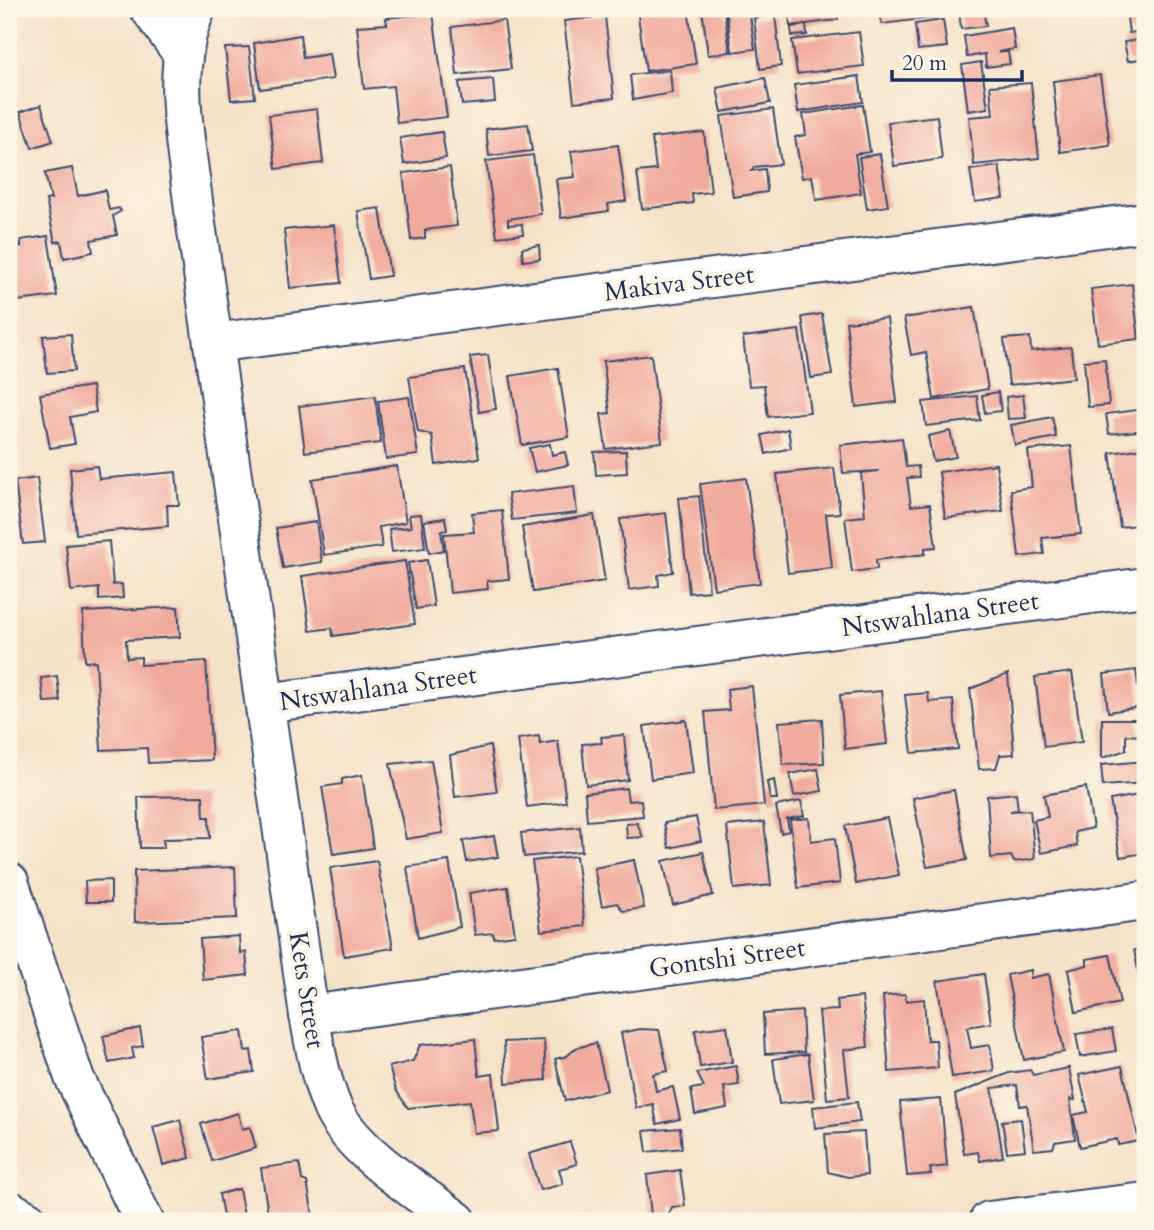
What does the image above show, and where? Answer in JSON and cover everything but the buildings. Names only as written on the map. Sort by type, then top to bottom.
[{"type":"street","points":[[150,9],[182,53]]},
{"type":"street","name":"Ntswahlana Street","points":[[195,9],[182,53],[180,80],[194,210],[265,703],[1145,587]]},
{"type":"street","name":"Makiva Street","points":[[213,343],[1145,222]]},
{"type":"street","name":"Kets Street","points":[[265,703],[309,1015],[320,1075],[334,1112],[376,1159],[450,1219]]},
{"type":"street","points":[[9,882],[74,1077],[144,1221]]},
{"type":"street","name":"Gontshi Street","points":[[309,1015],[1145,901]]},
{"type":"street","points":[[989,1221],[1145,1202]]},
{"type":"street","points":[[9,1210],[28,1221]]}]
